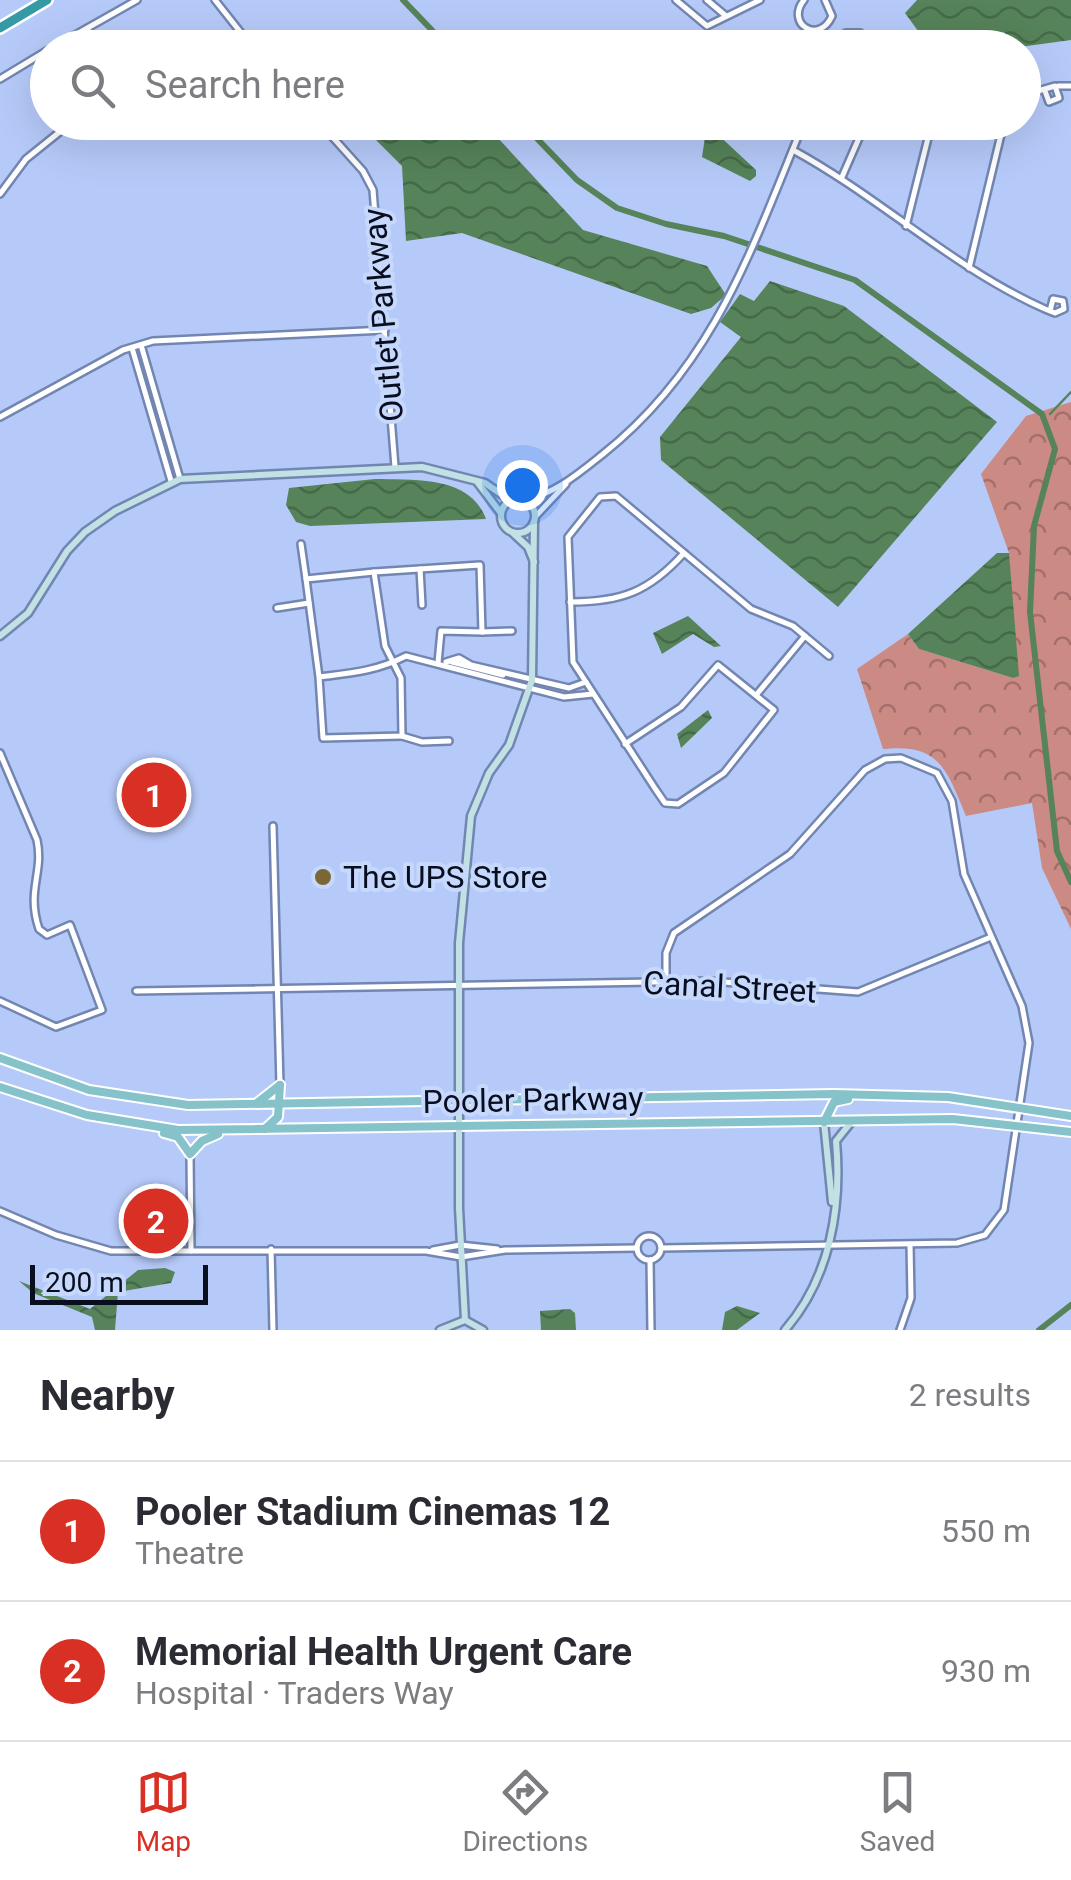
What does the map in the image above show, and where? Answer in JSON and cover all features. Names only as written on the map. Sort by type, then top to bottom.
[{"type":"highway","points":[[0,28],[48,0]]},
{"type":"main road","name":"Pooler Parkway","points":[[0,1058],[57,1081],[122,1098],[188,1105],[921,1096],[1020,1106],[1071,1116]]},
{"type":"main road","points":[[280,1085],[289,1097],[308,1104]]},
{"type":"main road","points":[[262,1130],[278,1117],[280,1085]]},
{"type":"main road","points":[[249,1106],[267,1099],[280,1085]]},
{"type":"main road","name":"Pooler Parkway","points":[[0,1087],[55,1107],[126,1123],[230,1131],[852,1121],[1017,1124],[1071,1132]]},
{"type":"main road","points":[[824,1122],[839,1099],[921,1096]]},
{"type":"main road","points":[[126,1123],[178,1137],[190,1154],[202,1140],[230,1131]]},
{"type":"street","points":[[84,30],[137,0]]},
{"type":"street","points":[[215,0],[239,30]]},
{"type":"street","points":[[676,0],[706,26],[760,0]]},
{"type":"street","points":[[707,0],[726,16]]},
{"type":"street","points":[[820,30],[832,16],[826,0]]},
{"type":"street","points":[[800,1],[798,20],[809,30]]},
{"type":"street","points":[[0,79],[30,61]]},
{"type":"street","points":[[1045,91],[1049,102],[1054,102],[1060,92],[1055,86]]},
{"type":"street","points":[[1041,92],[1071,86]]},
{"type":"street","points":[[0,194],[26,159],[50,140]]},
{"type":"street","name":"Outlet Parkway","points":[[335,140],[363,171],[373,190],[395,467]]},
{"type":"street","points":[[512,532],[525,532],[568,482],[668,392],[736,290],[797,140]]},
{"type":"street","points":[[842,177],[858,140]]},
{"type":"street","points":[[906,228],[928,140]]},
{"type":"street","points":[[969,268],[1000,140]]},
{"type":"street","points":[[793,150],[842,177],[906,228],[1002,290],[1050,311]]},
{"type":"street","points":[[0,418],[141,344],[384,330]]},
{"type":"street","points":[[141,344],[180,478]]},
{"type":"street","points":[[132,348],[171,482]]},
{"type":"street","points":[[0,636],[28,613],[67,551],[85,532],[115,510],[180,478],[395,467],[438,470],[521,499],[534,520],[532,680],[510,744],[489,774],[471,816],[459,985],[460,1244],[465,1320]]},
{"type":"street","points":[[477,482],[495,500],[502,523],[528,546],[534,563]]},
{"type":"street","points":[[501,514],[505,504],[568,482]]},
{"type":"street","points":[[625,744],[682,707],[718,665],[773,707],[770,718],[724,773],[678,804],[661,799],[625,744],[593,694],[572,656],[568,537],[600,497],[616,496],[751,609],[792,626],[829,656]]},
{"type":"street","points":[[301,544],[322,738],[402,736],[422,742],[449,741]]},
{"type":"street","points":[[570,602],[624,600],[670,568],[684,553]]},
{"type":"street","points":[[306,578],[480,565],[482,632]]},
{"type":"street","points":[[420,569],[422,605]]},
{"type":"street","points":[[374,572],[381,629],[401,678],[402,736]]},
{"type":"street","points":[[278,608],[309,603]]},
{"type":"street","points":[[440,663],[441,631],[512,631]]},
{"type":"street","points":[[758,694],[805,636]]},
{"type":"street","points":[[318,677],[377,670],[406,656],[573,699],[593,694]]},
{"type":"street","points":[[440,663],[459,658],[510,676],[569,688],[586,682]]},
{"type":"street","points":[[0,753],[37,840],[40,854],[32,905],[39,929],[47,934],[70,926],[102,1010],[56,1027],[0,1001]]},
{"type":"street","points":[[652,1330],[650,1260],[662,1248],[972,1241],[1000,1221],[1020,1106],[1028,1024],[960,861],[952,801],[944,781],[919,762],[885,759],[859,776],[790,854],[674,933],[666,953],[666,982]]},
{"type":"street","points":[[273,826],[280,1085]]},
{"type":"street","name":"Canal Street","points":[[136,991],[752,982],[858,992],[991,936]]},
{"type":"street","points":[[785,1330],[817,1285],[830,1244],[837,1183],[836,1141],[852,1121]]},
{"type":"street","points":[[824,1122],[833,1203]]},
{"type":"street","points":[[190,1154],[191,1251]]},
{"type":"street","points":[[0,1211],[56,1235],[111,1251],[426,1251],[461,1256],[504,1250],[637,1248],[649,1235],[657,1238],[662,1248]]},
{"type":"street","points":[[426,1251],[460,1244],[504,1250]]},
{"type":"street","points":[[900,1330],[911,1298],[910,1244]]},
{"type":"street","points":[[637,1248],[642,1258],[650,1260]]},
{"type":"street","points":[[271,1249],[273,1330]]},
{"type":"street","points":[[440,1330],[465,1320]]},
{"type":"street","points":[[465,1320],[483,1330]]},
{"type":"green space","points":[[1071,402],[1071,929],[1042,868],[1032,803],[966,816],[946,773],[929,755],[902,748],[883,749],[857,669],[908,634],[919,649],[1013,678],[1009,553],[981,474],[1026,416]]},
{"type":"water","points":[[917,0],[1071,0],[1071,40],[1041,44],[1041,30],[917,30],[905,13]]},
{"type":"water","points":[[376,140],[500,140],[583,230],[707,266],[726,295],[711,308],[691,314],[462,233],[406,241],[402,166]]},
{"type":"water","points":[[705,140],[724,140],[756,170],[756,176],[750,181],[702,157]]},
{"type":"water","points":[[770,281],[844,306],[997,422],[838,607],[661,460],[660,437],[741,337],[720,322],[740,294],[754,301]]},
{"type":"water","points":[[375,479],[423,480],[454,487],[478,505],[486,519],[310,526],[296,522],[286,505],[289,488]]},
{"type":"water","points":[[997,553],[1009,553],[1019,676],[1013,678],[919,649],[908,634]]},
{"type":"water","points":[[688,616],[721,646],[714,647],[693,634],[662,654],[653,633]]},
{"type":"water","points":[[708,710],[712,718],[681,748],[677,734]]},
{"type":"water","points":[[165,1268],[175,1272],[171,1283],[118,1292],[115,1330],[95,1330],[92,1317],[33,1293],[19,1281],[90,1309],[138,1270]]},
{"type":"water","points":[[737,1306],[760,1313],[737,1330],[722,1330],[725,1312]]},
{"type":"water","points":[[570,1309],[575,1313],[576,1330],[541,1330],[540,1311]]},
{"type":"waterway","points":[[403,0],[432,30]]},
{"type":"waterway","points":[[538,140],[577,180],[617,208],[666,224],[724,236],[855,280],[1042,414],[1055,449],[1034,526],[1030,612],[1057,851],[1071,882]]},
{"type":"waterway","points":[[1050,414],[1071,392]]},
{"type":"waterway","points":[[1039,1330],[1071,1305]]},
{"type":"place","name":"Pooler Stadium Cinemas 12","points":[[154,795]]},
{"type":"place","name":"The UPS Store","points":[[323,877]]},
{"type":"place","name":"Memorial Health Urgent Care","points":[[156,1221]]}]
